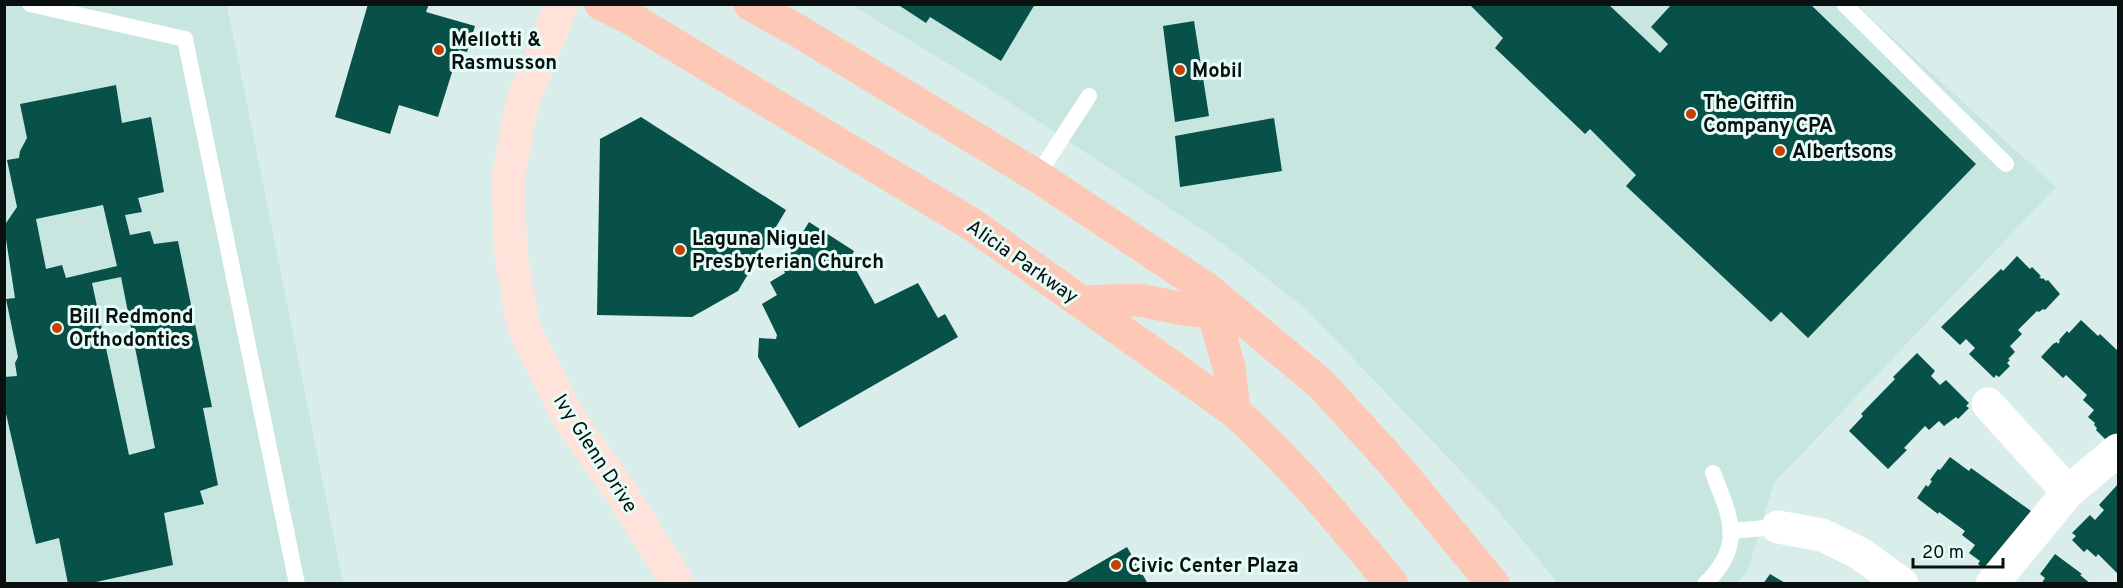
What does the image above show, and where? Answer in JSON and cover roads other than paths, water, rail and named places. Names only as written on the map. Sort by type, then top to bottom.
[{"type":"main road","name":"Alicia Parkway","points":[[601,4],[630,18],[973,225],[1234,411],[1267,441],[1335,515],[1392,584]]},
{"type":"main road","points":[[750,4],[1037,176],[1218,304],[1321,384],[1394,464],[1493,584]]},
{"type":"main road","points":[[1081,302],[1139,300],[1184,309],[1218,304]]},
{"type":"main road","points":[[1218,304],[1234,411]]},
{"type":"street","name":"Ivy Glenn Drive","points":[[562,4],[522,103],[508,180],[511,255],[524,328],[570,420],[621,492],[678,584]]},
{"type":"street","points":[[1988,404],[2068,492]]},
{"type":"street","points":[[1992,584],[2068,492],[2118,450]]},
{"type":"street","points":[[1778,527],[1822,535],[1859,553],[1899,583]]},
{"type":"lane","points":[[30,4],[185,39],[297,584]]},
{"type":"lane","points":[[1844,4],[2006,164]]},
{"type":"lane","points":[[1037,176],[1089,96]]},
{"type":"lane","points":[[1705,584],[1724,561],[1730,548],[1730,516],[1713,473]]},
{"type":"lane","points":[[1730,531],[1778,527]]},
{"type":"place","name":"Mellotti & Rasmusson","points":[[439,50]]},
{"type":"place","name":"Mobil","points":[[1180,70]]},
{"type":"place","name":"The Giffin Company CPA","points":[[1691,114]]},
{"type":"place","name":"Albertsons","points":[[1780,151]]},
{"type":"place","name":"Laguna Niguel Presbyterian Church","points":[[680,250]]},
{"type":"place","name":"Bill Redmond Orthodontics","points":[[57,328]]},
{"type":"place","name":"Civic Center Plaza","points":[[1116,565]]}]
